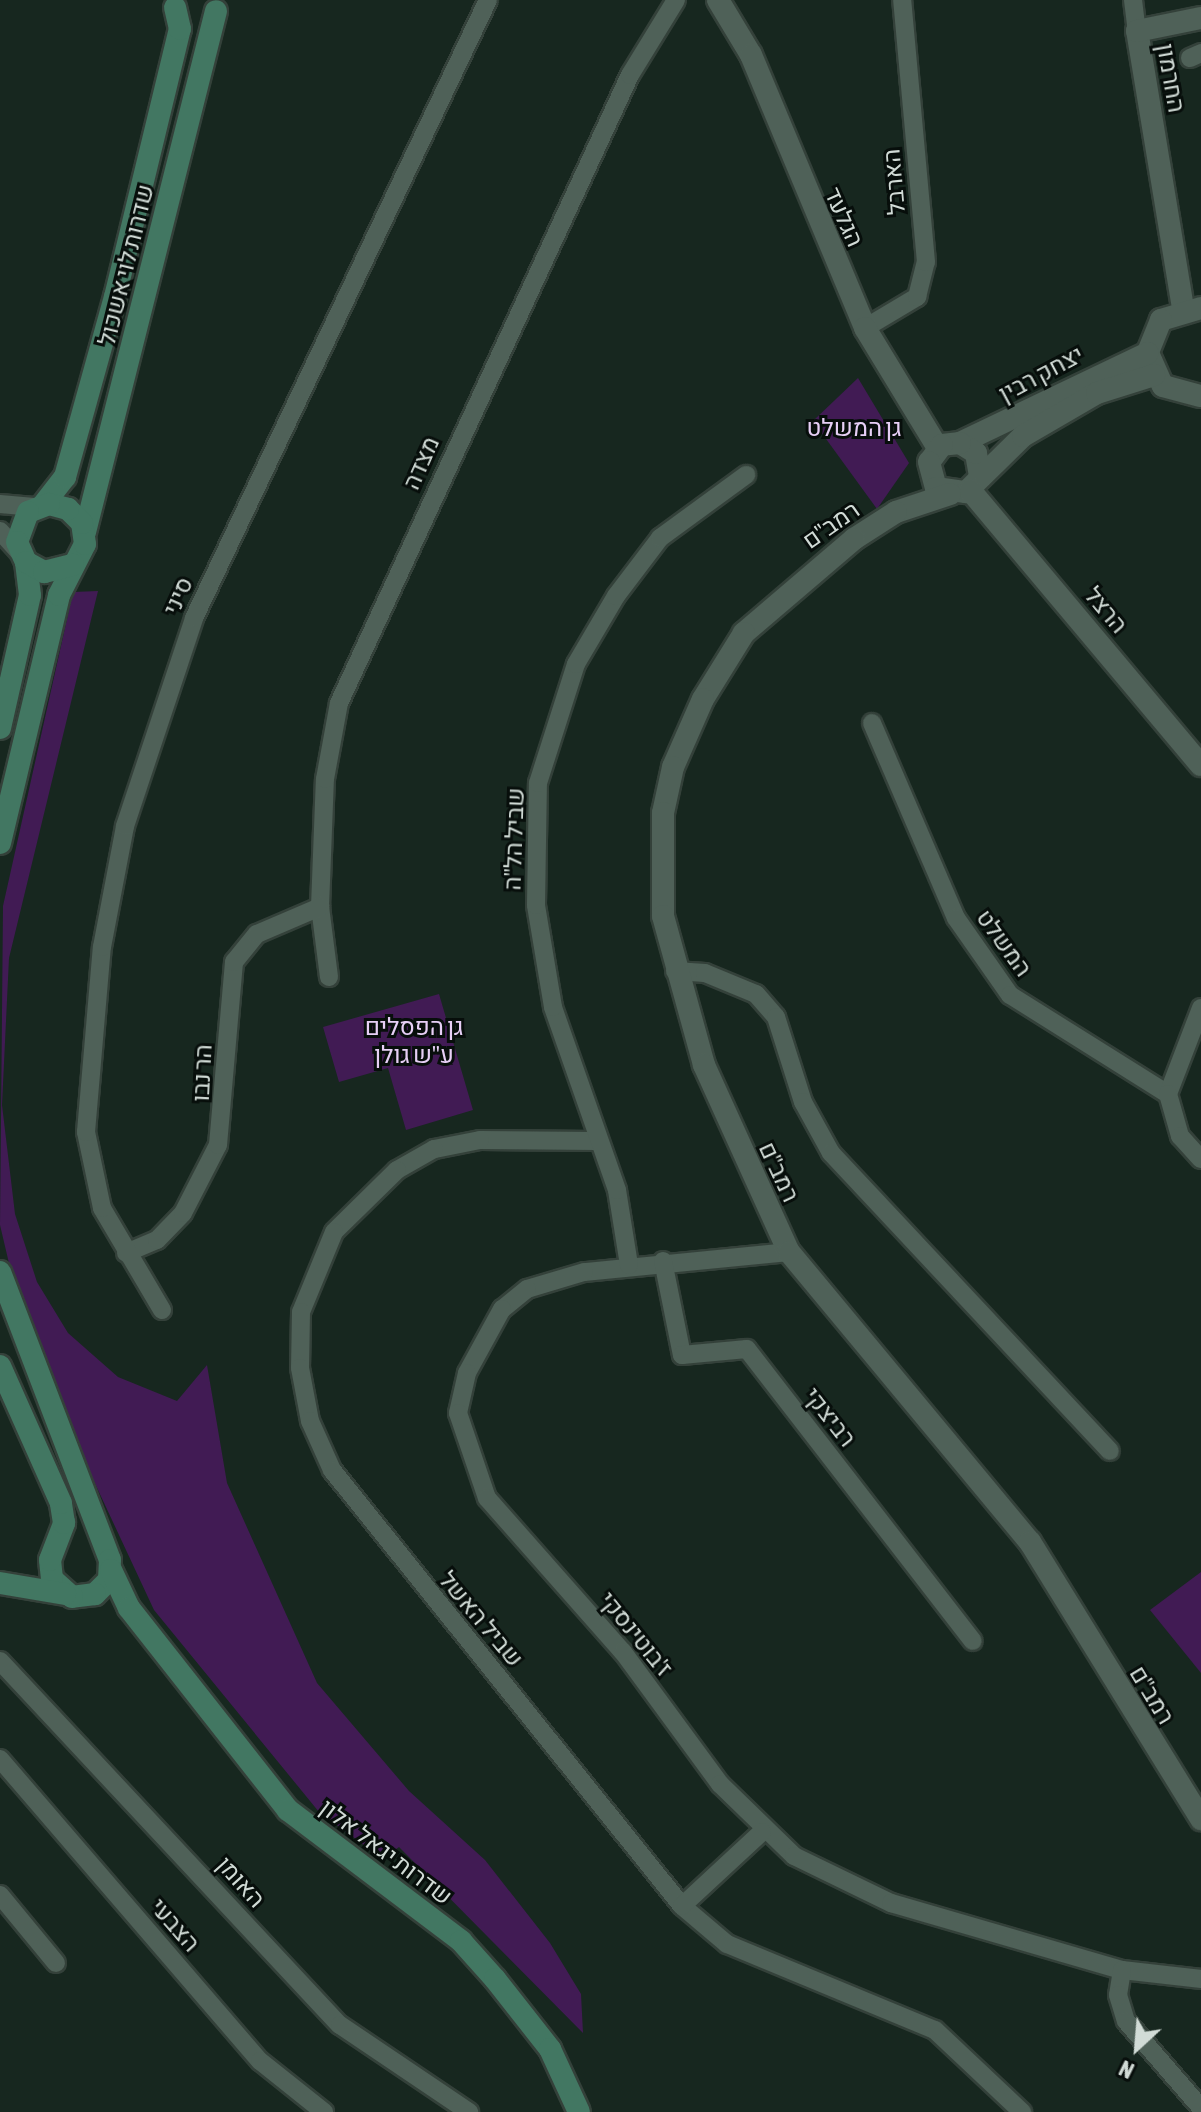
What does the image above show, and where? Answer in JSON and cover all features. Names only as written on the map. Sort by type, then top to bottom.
[{"type":"main road","points":[[171,4],[195,17],[221,6]]},
{"type":"main road","name":"שדרות לוי אשכול","points":[[40,506],[65,477],[111,311],[177,44],[171,4]]},
{"type":"main road","name":"שדרות לוי אשכול","points":[[85,532],[221,6]]},
{"type":"main road","points":[[0,728],[30,595],[21,521],[40,506],[68,509],[85,532],[59,595],[0,843]]},
{"type":"main road","points":[[23,557],[55,573],[73,565]]},
{"type":"main road","name":"שדרות יגאל אלון","points":[[0,1272],[108,1560],[152,1638],[288,1810],[461,1941],[550,2049],[579,2112]]},
{"type":"main road","points":[[0,1366],[61,1503],[53,1554],[52,1579],[75,1596],[103,1588],[108,1560],[81,1536],[53,1554]]},
{"type":"main road","name":"שדרות יגאל אלון","points":[[0,1582],[53,1554]]},
{"type":"main road","name":"שדרות יגאל אלון","points":[[0,1582],[75,1596],[122,1612],[152,1638]]},
{"type":"street","name":"סיני","points":[[162,1310],[102,1208],[86,1132],[102,947],[125,826],[194,618],[488,0]]},
{"type":"street","name":"מצדה","points":[[329,977],[320,907],[325,779],[339,703],[616,103],[676,0]]},
{"type":"street","name":"הארבל","points":[[865,328],[911,303],[926,262],[902,0]]},
{"type":"street","name":"החרמון","points":[[1133,0],[1192,308]]},
{"type":"street","name":"הגלעד","points":[[725,3],[751,55],[865,328],[949,445],[976,453],[966,487]]},
{"type":"street","points":[[1137,31],[1201,18]]},
{"type":"street","points":[[1192,308],[1153,330],[1151,364],[1175,394],[1201,396]]},
{"type":"street","name":"יצחק רבין","points":[[949,445],[1151,364]]},
{"type":"street","name":"יצחק רבין","points":[[966,487],[1005,448],[1151,364]]},
{"type":"street","name":"רמב\"ם","points":[[896,512],[949,445]]},
{"type":"street","points":[[928,470],[936,488],[966,487]]},
{"type":"street","name":"שביל הל\"ה","points":[[629,1265],[617,1190],[596,1141],[553,1007],[536,905],[538,783],[576,664],[616,596],[660,538],[746,475]]},
{"type":"street","name":"רמב\"ם","points":[[966,487],[896,512],[795,583],[744,633],[703,699],[673,767],[663,813],[663,916],[675,971],[704,1065],[789,1252],[1005,1508],[1201,1819]]},
{"type":"street","name":"הרצל","points":[[966,487],[1201,765]]},
{"type":"street","points":[[0,504],[40,506]]},
{"type":"street","points":[[0,531],[23,557]]},
{"type":"street","name":"המשלט","points":[[872,723],[956,918],[1010,995],[1168,1094]]},
{"type":"street","name":"הר נבו","points":[[126,1253],[157,1240],[183,1213],[218,1145],[234,962],[257,934],[320,907]]},
{"type":"street","points":[[675,971],[705,973],[756,994],[776,1017],[803,1102],[831,1153],[1110,1451]]},
{"type":"street","points":[[1201,1008],[1168,1094],[1180,1136],[1201,1159]]},
{"type":"street","name":"שביל האשל","points":[[596,1141],[480,1140],[434,1149],[397,1170],[361,1201],[328,1245],[301,1312],[300,1368],[310,1421],[332,1470],[367,1521],[682,1906],[727,1944],[935,2030],[1022,2112]]},
{"type":"street","name":"ז'בוטינסקי","points":[[789,1252],[629,1265],[527,1289],[502,1309],[467,1373],[462,1428],[487,1498],[623,1652],[762,1832],[794,1856],[891,1903],[1122,1970],[1201,1979]]},
{"type":"street","name":"רביצקי","points":[[663,1261],[682,1355],[747,1349],[973,1641]]},
{"type":"street","name":"האומן","points":[[0,1661],[340,2025],[469,2112]]},
{"type":"street","name":"הצבעי","points":[[0,1759],[260,2061],[324,2112]]},
{"type":"street","points":[[682,1906],[762,1832]]},
{"type":"street","points":[[0,1895],[56,1963]]},
{"type":"street","points":[[1122,1970],[1118,1995],[1126,2021],[1201,2108]]},
{"type":"green space","name":"גן המשלט","points":[[858,378],[909,463],[877,509],[813,421]]},
{"type":"green space","points":[[98,591],[9,958],[2,1105],[15,1214],[37,1282],[68,1333],[118,1377],[177,1401],[207,1365],[227,1483],[317,1683],[409,1791],[485,1860],[550,1943],[581,1994],[583,2033],[399,1847],[383,1859],[319,1812],[154,1610],[56,1400],[16,1293],[0,1225],[3,906],[73,592]]},
{"type":"green space","name":"גן הפסלים ע\"ש גולן","points":[[439,994],[473,1110],[406,1130],[388,1068],[339,1082],[323,1027]]},
{"type":"green space","points":[[1201,1572],[1201,1673],[1150,1610]]}]
